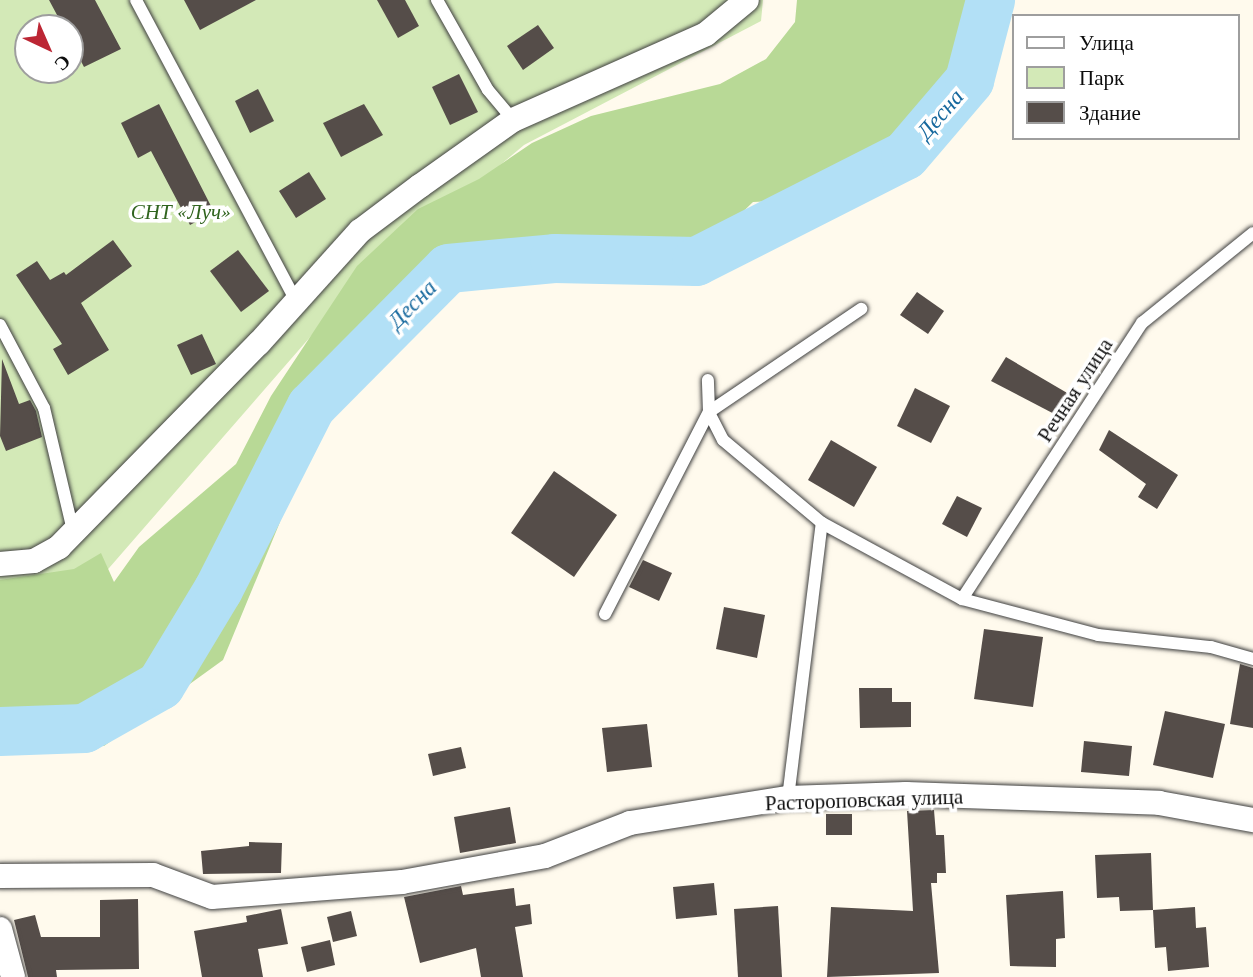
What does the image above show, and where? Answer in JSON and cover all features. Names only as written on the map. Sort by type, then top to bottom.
[{"type":"street","points":[[0,564],[34,561],[59,547],[259,343],[295,299],[360,231],[513,120],[706,34],[747,0]]},
{"type":"street","name":"Растороповская улица","points":[[0,876],[153,875],[212,897],[402,882],[545,856],[630,823],[788,798],[906,794],[1159,803],[1253,820]]},
{"type":"street","points":[[0,929],[13,977]]},
{"type":"lane","points":[[136,0],[295,299]]},
{"type":"lane","points":[[437,0],[488,90],[513,120]]},
{"type":"lane","name":"Речная улица","points":[[962,599],[1142,323],[1253,233]]},
{"type":"lane","points":[[604,614],[709,412],[861,309]]},
{"type":"lane","points":[[0,326],[44,408],[73,531]]},
{"type":"lane","points":[[708,380],[709,412],[723,440],[822,523],[962,599],[1098,635],[1211,648],[1253,659]]},
{"type":"lane","points":[[788,798],[822,523]]},
{"type":"green space","name":"СНТ «Луч»","points":[[0,0],[763,0],[761,21],[524,145],[351,290],[76,606],[0,610]]},
{"type":"green space","points":[[797,0],[975,0],[958,76],[900,151],[828,204],[793,218],[777,201],[753,202],[725,229],[672,255],[541,246],[411,290],[353,349],[300,414],[280,522],[223,660],[104,746],[0,747],[0,580],[74,569],[101,553],[114,582],[139,547],[236,464],[271,396],[357,266],[418,209],[479,179],[532,143],[591,116],[720,84],[766,59],[795,22]]},
{"type":"building","points":[[49,0],[95,0],[121,49],[84,67],[84,14],[56,14]]},
{"type":"building","points":[[184,0],[256,0],[200,30]]},
{"type":"building","points":[[377,0],[405,0],[419,26],[398,38]]},
{"type":"building","points":[[538,25],[554,48],[523,70],[507,46]]},
{"type":"building","points":[[459,74],[478,112],[450,125],[432,87]]},
{"type":"building","points":[[258,89],[274,121],[250,133],[235,101]]},
{"type":"building","points":[[159,104],[214,212],[190,225],[151,151],[138,158],[121,123]]},
{"type":"building","points":[[364,104],[383,135],[341,157],[323,123]]},
{"type":"building","points":[[309,172],[326,199],[296,218],[279,191]]},
{"type":"building","points":[[113,240],[132,266],[81,303],[109,350],[68,375],[53,349],[62,344],[16,275],[37,261],[50,280],[64,272],[66,275]]},
{"type":"building","points":[[238,250],[269,291],[241,312],[210,271]]},
{"type":"building","points":[[917,292],[944,311],[928,334],[900,315]]},
{"type":"building","points":[[202,334],[216,364],[191,375],[177,345]]},
{"type":"building","points":[[1006,357],[1074,397],[1062,418],[991,381]]},
{"type":"building","points":[[2,359],[19,404],[30,400],[36,411],[42,437],[6,451],[0,436]]},
{"type":"building","points":[[915,388],[950,406],[931,443],[897,426]]},
{"type":"building","points":[[1109,430],[1178,475],[1157,509],[1138,497],[1146,484],[1099,450]]},
{"type":"building","points":[[831,440],[877,467],[854,507],[808,480]]},
{"type":"building","points":[[554,471],[617,515],[574,577],[511,533]]},
{"type":"building","points":[[957,496],[982,508],[967,537],[942,524]]},
{"type":"building","points":[[643,560],[672,573],[659,601],[629,587]]},
{"type":"building","points":[[724,607],[765,615],[757,658],[716,649]]},
{"type":"building","points":[[984,629],[1043,637],[1033,707],[974,699]]},
{"type":"building","points":[[1240,664],[1253,668],[1253,728],[1230,724]]},
{"type":"building","points":[[859,688],[892,688],[892,702],[911,702],[911,727],[860,728]]},
{"type":"building","points":[[1165,711],[1225,724],[1213,778],[1153,765]]},
{"type":"building","points":[[647,724],[652,767],[607,772],[602,728]]},
{"type":"building","points":[[1084,741],[1132,746],[1129,776],[1081,772]]},
{"type":"building","points":[[461,747],[466,768],[433,776],[428,754]]},
{"type":"building","points":[[510,807],[516,843],[460,853],[454,817]]},
{"type":"building","points":[[934,810],[936,835],[944,835],[946,873],[937,873],[937,883],[931,883],[939,973],[827,977],[831,907],[913,911],[907,811]]},
{"type":"building","points":[[826,814],[852,814],[852,835],[826,835]]},
{"type":"building","points":[[249,842],[282,843],[281,873],[203,874],[201,851],[249,846]]},
{"type":"building","points":[[1151,853],[1153,910],[1120,911],[1119,897],[1097,898],[1095,855]]},
{"type":"building","points":[[714,883],[717,915],[676,919],[673,887]]},
{"type":"building","points":[[461,886],[463,895],[514,888],[516,906],[530,904],[532,924],[515,927],[523,977],[481,977],[476,948],[420,963],[404,897]]},
{"type":"building","points":[[1063,891],[1065,938],[1056,939],[1056,967],[1010,966],[1006,895]]},
{"type":"building","points":[[138,899],[139,969],[56,970],[57,977],[28,977],[14,920],[35,915],[41,937],[100,937],[100,900]]},
{"type":"building","points":[[778,906],[782,977],[738,977],[734,909]]},
{"type":"building","points":[[1195,907],[1196,928],[1206,927],[1209,967],[1168,971],[1166,947],[1155,948],[1153,910]]},
{"type":"building","points":[[281,909],[288,944],[258,949],[263,977],[202,977],[194,931],[247,922],[246,916]]},
{"type":"building","points":[[351,911],[357,936],[333,942],[327,917]]},
{"type":"building","points":[[330,940],[335,965],[307,972],[301,947]]},
{"type":"waterway","name":"Десна","points":[[0,731],[84,728],[160,685],[218,589],[311,406],[448,268],[554,258],[696,261],[905,155],[969,80],[990,0]]}]
